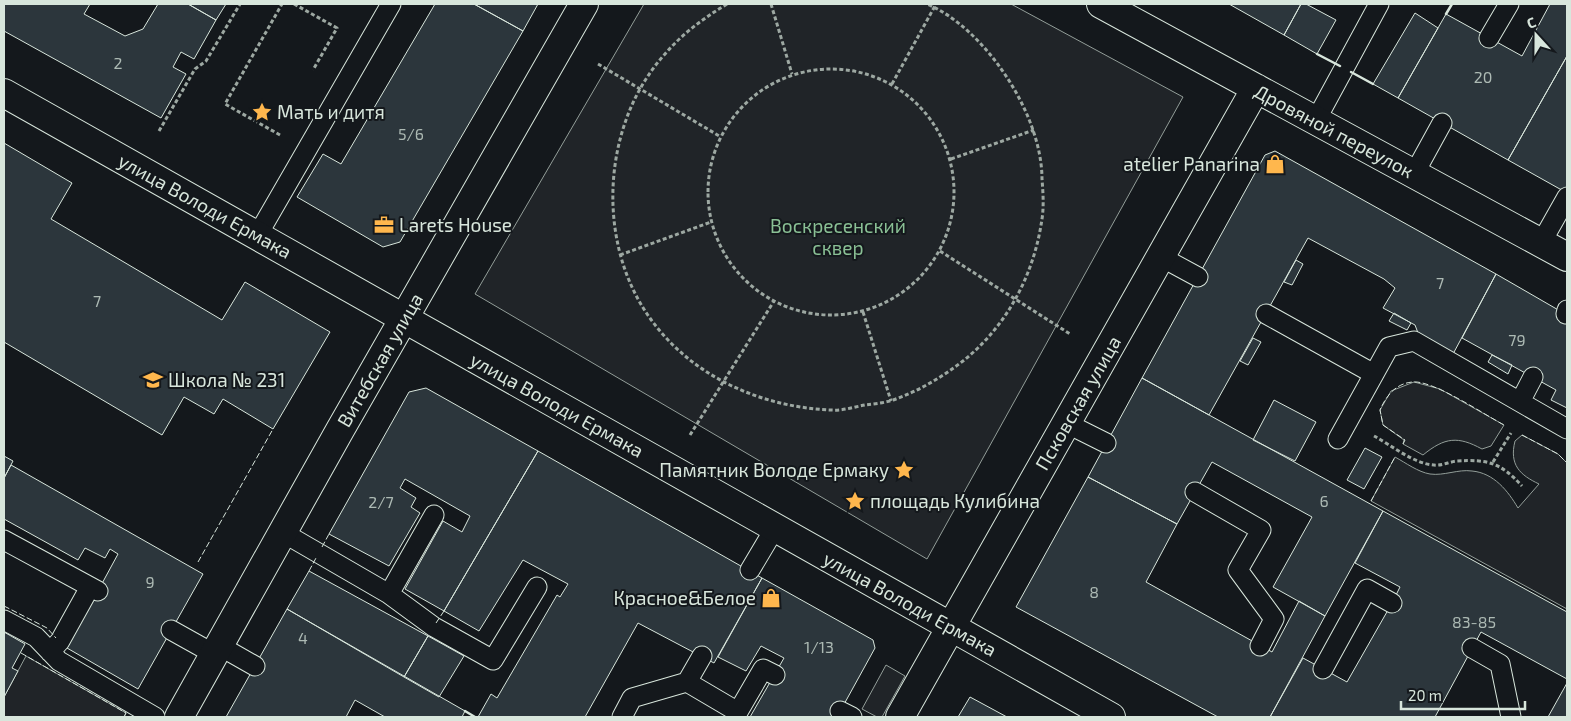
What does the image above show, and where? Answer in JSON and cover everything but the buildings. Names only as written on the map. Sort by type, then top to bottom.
[{"type":"street","name":"Витебская улица","points":[[179,717],[282,532],[584,4]]},
{"type":"street","name":"Дровяной переулок","points":[[1101,4],[1567,257]]},
{"type":"street","name":"Псковская улица","points":[[900,717],[1256,88]]},
{"type":"street","name":"улица Володи Ермака","points":[[4,93],[1111,717]]},
{"type":"lane","points":[[257,236],[391,4]]},
{"type":"lane","points":[[1316,120],[1379,4]]},
{"type":"lane","points":[[1489,38],[1508,4]]},
{"type":"lane","points":[[1414,174],[1442,123]]},
{"type":"lane","points":[[1541,243],[1567,197]]},
{"type":"lane","points":[[1161,257],[1198,277]]},
{"type":"lane","points":[[1266,314],[1374,374]]},
{"type":"lane","points":[[1338,439],[1389,347],[1414,340],[1567,429]]},
{"type":"lane","points":[[1520,402],[1533,377]]},
{"type":"lane","points":[[1066,424],[1106,443]]},
{"type":"lane","points":[[1195,492],[1261,530],[1238,570],[1274,619],[1260,646]]},
{"type":"lane","points":[[389,594],[434,515]]},
{"type":"lane","points":[[750,570],[775,528]]},
{"type":"lane","points":[[282,532],[389,594],[434,627],[493,660],[537,587]]},
{"type":"lane","points":[[4,540],[94,589],[60,641],[50,652]]},
{"type":"lane","points":[[1323,669],[1367,589],[1392,603]]},
{"type":"lane","points":[[4,620],[36,637],[59,661],[155,717]]},
{"type":"lane","points":[[171,630],[255,666]]},
{"type":"lane","points":[[1472,648],[1500,664],[1511,717]]},
{"type":"lane","points":[[622,717],[632,698],[687,682],[702,656]]},
{"type":"lane","points":[[687,682],[737,714],[762,668],[775,675]]},
{"type":"path","points":[[159,131],[195,69],[206,61],[240,4]]},
{"type":"path","points":[[282,4],[225,104],[277,134],[282,126]]},
{"type":"path","points":[[294,4],[337,28],[310,77]]},
{"type":"path","points":[[728,4],[694,25],[664,54],[640,88],[618,141],[612,198],[620,255],[642,306],[677,350],[722,383],[776,404],[834,410],[891,401],[941,378],[984,344],[1016,300],[1034,260],[1043,217],[1042,173],[1034,130],[1011,81],[989,53],[977,39],[935,5],[927,4]]},
{"type":"path","points":[[771,4],[792,74]]},
{"type":"path","points":[[892,84],[935,5]]},
{"type":"path","points":[[598,64],[720,137]]},
{"type":"path","points":[[826,68],[860,71],[892,84],[918,103],[938,128],[951,159],[954,206],[940,251],[920,278],[894,298],[864,312],[817,314],[774,301],[746,281],[724,254],[711,222],[708,178],[720,137],[744,104],[764,89],[792,74],[826,68]]},
{"type":"path","points":[[951,159],[1034,130]]},
{"type":"path","points":[[620,255],[711,222]]},
{"type":"path","points":[[940,251],[1070,334]]},
{"type":"path","points":[[690,435],[774,301]]},
{"type":"path","points":[[864,312],[891,401]]},
{"type":"path","points":[[1348,421],[1420,462],[1434,465],[1456,461],[1493,462],[1508,471],[1522,486]]},
{"type":"green space","name":"Воскресенский сквер","points":[[644,4],[1011,4],[1183,97],[927,559],[475,294]]},
{"type":"green space","points":[[1414,382],[1440,389],[1504,425],[1491,446],[1482,449],[1466,442],[1452,440],[1438,445],[1423,455],[1403,444],[1404,440],[1383,425],[1380,410],[1391,391]]},
{"type":"green space","points":[[1522,435],[1558,454],[1567,463],[1567,609],[1371,501],[1395,457],[1430,474],[1467,471],[1480,472],[1500,484],[1518,508],[1539,484],[1521,473],[1515,463],[1515,441]]},
{"type":"green space","points":[[26,656],[126,713],[124,717],[4,717],[4,697]]},
{"type":"green space","points":[[886,665],[905,676],[882,717],[877,717],[862,709]]},
{"type":"fence","points":[[1403,444],[1405,440],[1383,425],[1380,410],[1392,391],[1407,383],[1422,383],[1433,386],[1504,425]]},
{"type":"fence","points":[[198,562],[273,429]]},
{"type":"fence","points":[[1522,435],[1558,454],[1567,463]]},
{"type":"fence","points":[[1371,501],[1395,457]]},
{"type":"fence","points":[[322,547],[329,534]]},
{"type":"fence","points":[[309,571],[316,558]]},
{"type":"fence","points":[[4,606],[47,628],[56,638]]},
{"type":"fence","points":[[436,623],[444,611]]},
{"type":"fence","points":[[21,653],[126,713],[124,717]]},
{"type":"wall","points":[[1446,14],[1452,4]]},
{"type":"wall","points":[[1317,54],[1340,66]]},
{"type":"wall","points":[[1351,72],[1373,84]]},
{"type":"wall","points":[[465,711],[475,717]]},
{"type":"place","name":"Мать и дитя","points":[[262,112]]},
{"type":"place","name":"atelier Panarina","points":[[1275,164]]},
{"type":"place","name":"Larets House","points":[[384,225]]},
{"type":"place","name":"Школа № 231","points":[[153,380]]},
{"type":"place","name":"Памятник Володе Ермаку","points":[[904,470]]},
{"type":"place","name":"площадь Кулибина","points":[[855,501]]},
{"type":"place","name":"Красное&Белое","points":[[771,598]]}]
